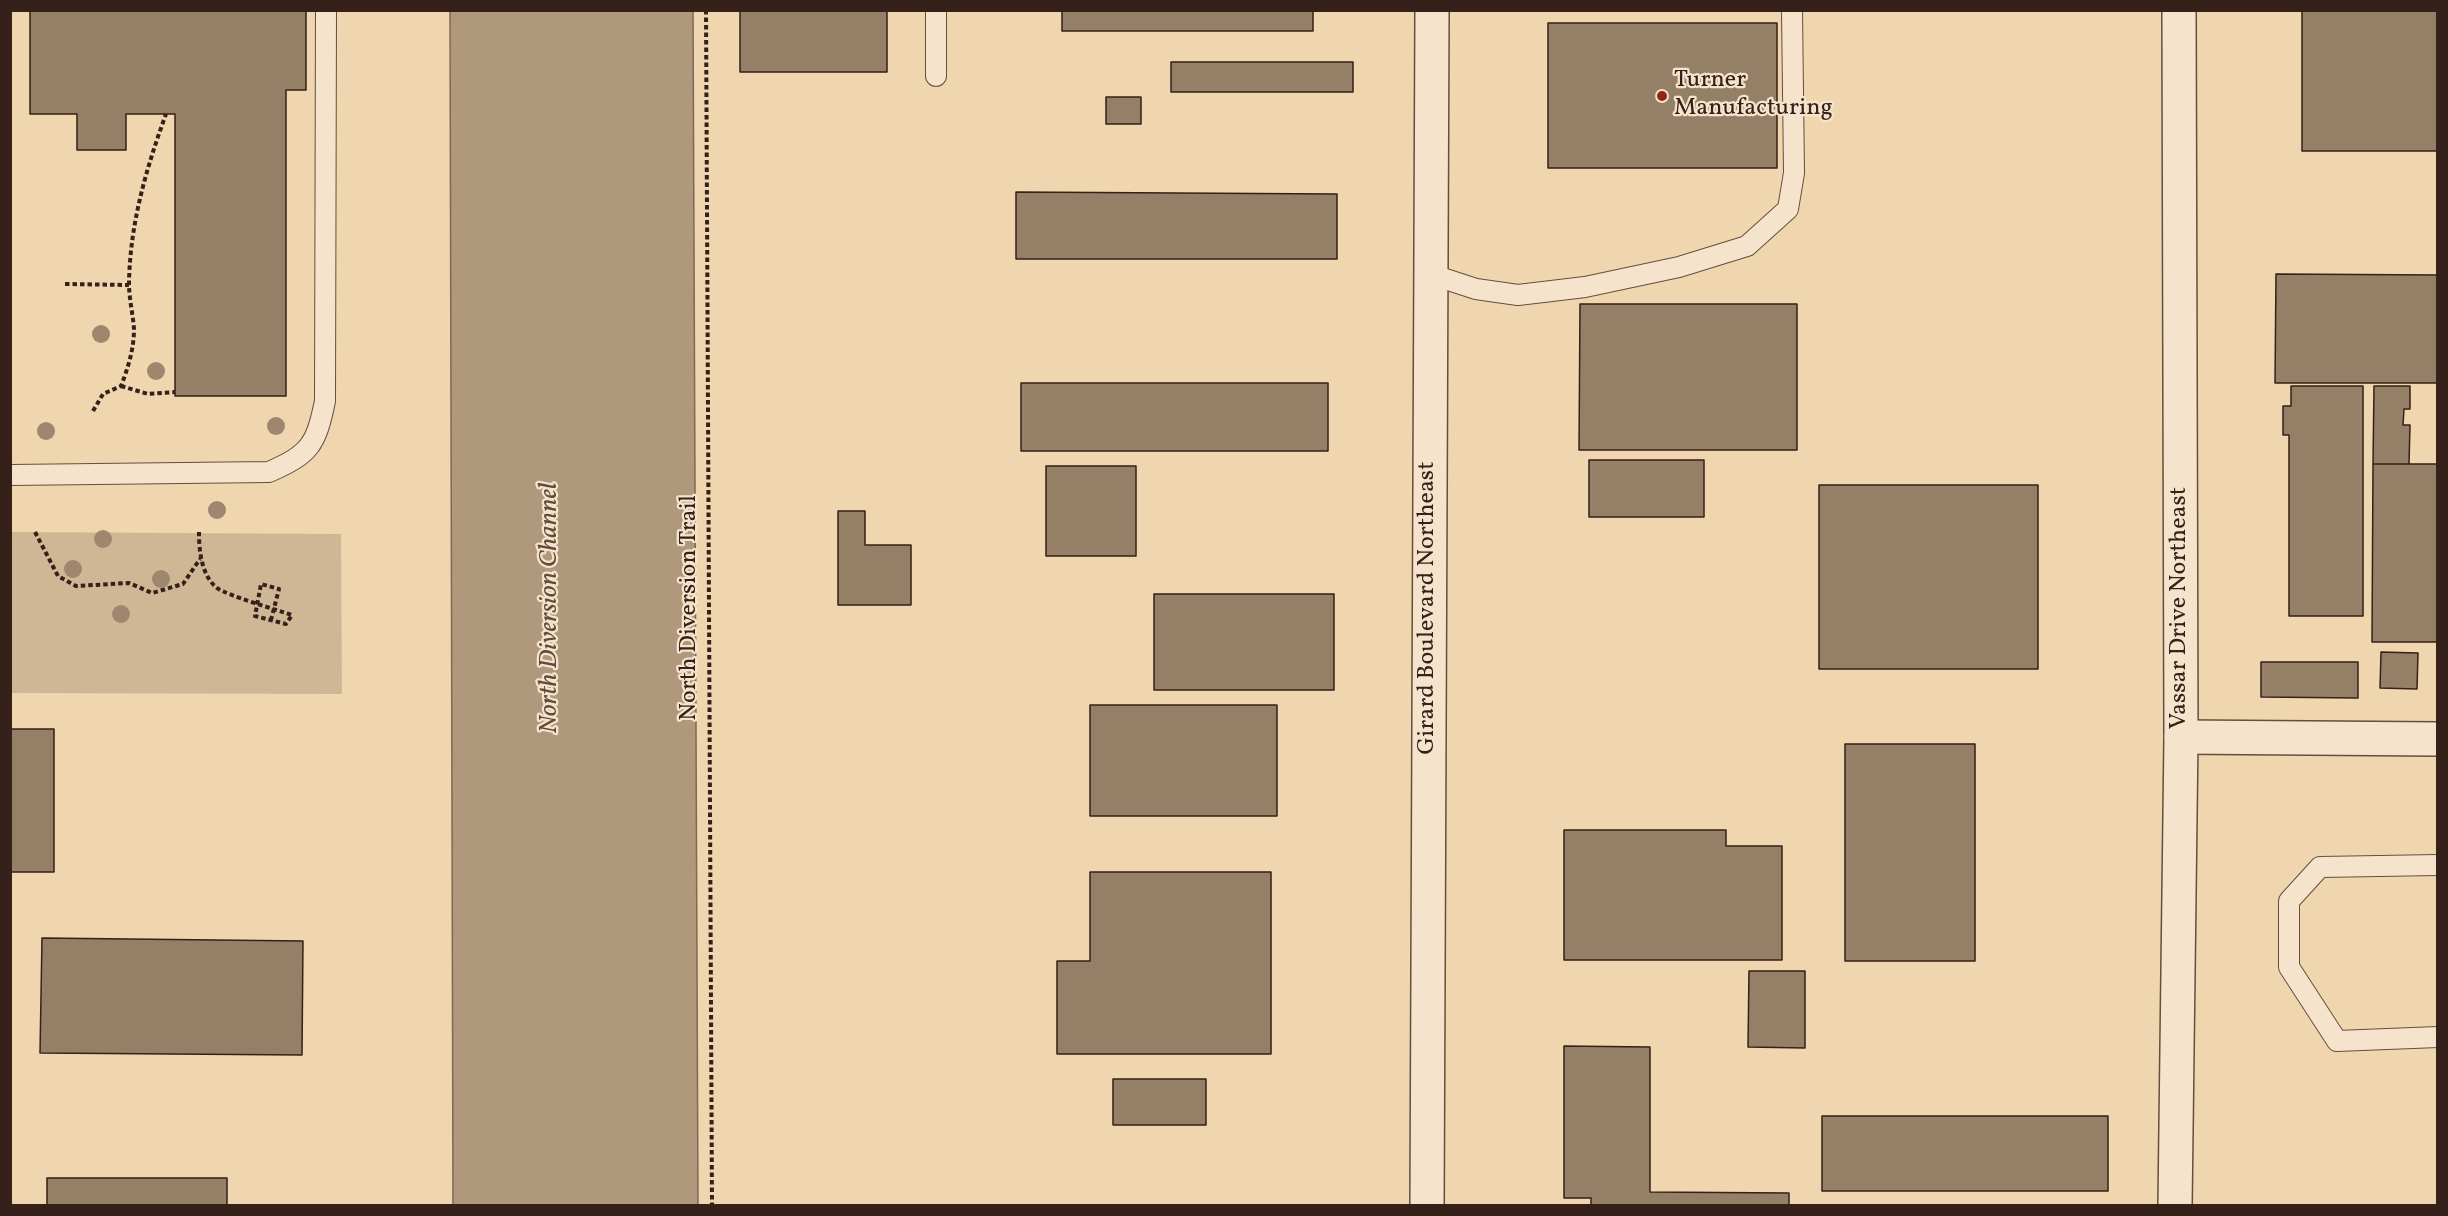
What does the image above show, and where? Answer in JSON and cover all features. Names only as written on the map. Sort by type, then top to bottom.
[{"type":"street","name":"Girard Boulevard Northeast","points":[[1427,1206],[1432,10]]},
{"type":"street","name":"Vassar Drive Northeast","points":[[2175,1206],[2181,737],[2179,10]]},
{"type":"street","points":[[2181,737],[2438,739]]},
{"type":"lane","points":[[10,475],[269,472],[299,459],[318,433],[325,401],[326,10]]},
{"type":"lane","points":[[936,10],[936,76]]},
{"type":"lane","points":[[1430,274],[1476,290],[1518,295],[1585,287],[1679,267],[1747,246],[1788,209],[1794,173],[1792,10]]},
{"type":"lane","points":[[2438,865],[2320,867],[2289,901],[2289,968],[2337,1041],[2438,1037]]},
{"type":"path","name":"North Diversion Trail","points":[[706,10],[712,1206]]},
{"type":"path","points":[[121,386],[129,365],[134,330],[129,285],[134,223],[147,166],[166,114]]},
{"type":"path","points":[[64,284],[129,285]]},
{"type":"path","points":[[93,411],[103,394],[121,386],[148,394],[175,392]]},
{"type":"path","points":[[199,531],[200,559],[217,587],[258,603],[274,609],[292,615],[286,624],[255,616],[258,603],[261,584],[279,589],[274,609],[271,620]]},
{"type":"path","points":[[35,532],[58,576],[76,586],[129,583],[152,593],[183,584],[200,559]]},
{"type":"shaded area","points":[[11,532],[341,534],[342,694],[11,693]]},
{"type":"water","name":"North Diversion Channel","points":[[450,11],[693,11],[698,1205],[453,1205]]},
{"type":"building","points":[[30,10],[306,10],[306,90],[286,90],[286,396],[175,396],[175,114],[126,114],[126,150],[77,150],[77,114],[30,114]]},
{"type":"building","points":[[740,10],[887,10],[887,72],[740,72]]},
{"type":"building","points":[[1062,10],[1313,10],[1313,31],[1062,31]]},
{"type":"building","points":[[2302,10],[2438,10],[2438,151],[2302,151]]},
{"type":"building","name":"Turner Manufacturing","points":[[1548,23],[1777,23],[1777,168],[1548,168]]},
{"type":"building","points":[[1171,62],[1353,62],[1353,92],[1171,92]]},
{"type":"building","points":[[1106,97],[1141,97],[1141,124],[1106,124]]},
{"type":"building","points":[[1016,192],[1337,194],[1337,259],[1016,259]]},
{"type":"building","points":[[2276,274],[2438,275],[2438,383],[2275,383]]},
{"type":"building","points":[[1580,304],[1797,304],[1797,450],[1579,450]]},
{"type":"building","points":[[1021,383],[1328,383],[1328,451],[1021,451]]},
{"type":"building","points":[[2291,386],[2363,386],[2363,616],[2289,616],[2289,435],[2283,435],[2283,406],[2291,406]]},
{"type":"building","points":[[2374,386],[2410,386],[2410,409],[2404,409],[2403,425],[2410,425],[2409,464],[2373,464]]},
{"type":"building","points":[[1589,460],[1704,460],[1704,517],[1589,517]]},
{"type":"building","points":[[2373,464],[2438,464],[2438,642],[2372,642]]},
{"type":"building","points":[[1046,466],[1136,466],[1136,556],[1046,556]]},
{"type":"building","points":[[1819,485],[2038,485],[2038,669],[1819,669]]},
{"type":"building","points":[[838,511],[865,511],[865,545],[911,545],[911,605],[838,605]]},
{"type":"building","points":[[1154,594],[1334,594],[1334,690],[1154,690]]},
{"type":"building","points":[[2381,652],[2418,653],[2417,689],[2380,688]]},
{"type":"building","points":[[2261,662],[2358,662],[2358,698],[2261,697]]},
{"type":"building","points":[[1090,705],[1277,705],[1277,816],[1090,816]]},
{"type":"building","points":[[10,729],[54,729],[54,872],[10,872]]},
{"type":"building","points":[[1845,744],[1975,744],[1975,961],[1845,961]]},
{"type":"building","points":[[1564,830],[1726,830],[1726,846],[1782,846],[1782,960],[1564,960]]},
{"type":"building","points":[[1090,872],[1271,872],[1271,1054],[1057,1054],[1057,961],[1090,961]]},
{"type":"building","points":[[42,938],[303,941],[302,1055],[40,1053]]},
{"type":"building","points":[[1749,971],[1805,971],[1805,1048],[1748,1047]]},
{"type":"building","points":[[1564,1046],[1650,1047],[1650,1192],[1789,1193],[1789,1206],[1591,1206],[1591,1198],[1564,1198]]},
{"type":"building","points":[[1113,1079],[1206,1079],[1206,1125],[1113,1125]]},
{"type":"building","points":[[1822,1116],[2108,1116],[2108,1191],[1822,1191]]},
{"type":"building","points":[[47,1178],[227,1178],[227,1206],[47,1206]]},
{"type":"place","name":"Turner Manufacturing","points":[[1662,96]]}]
